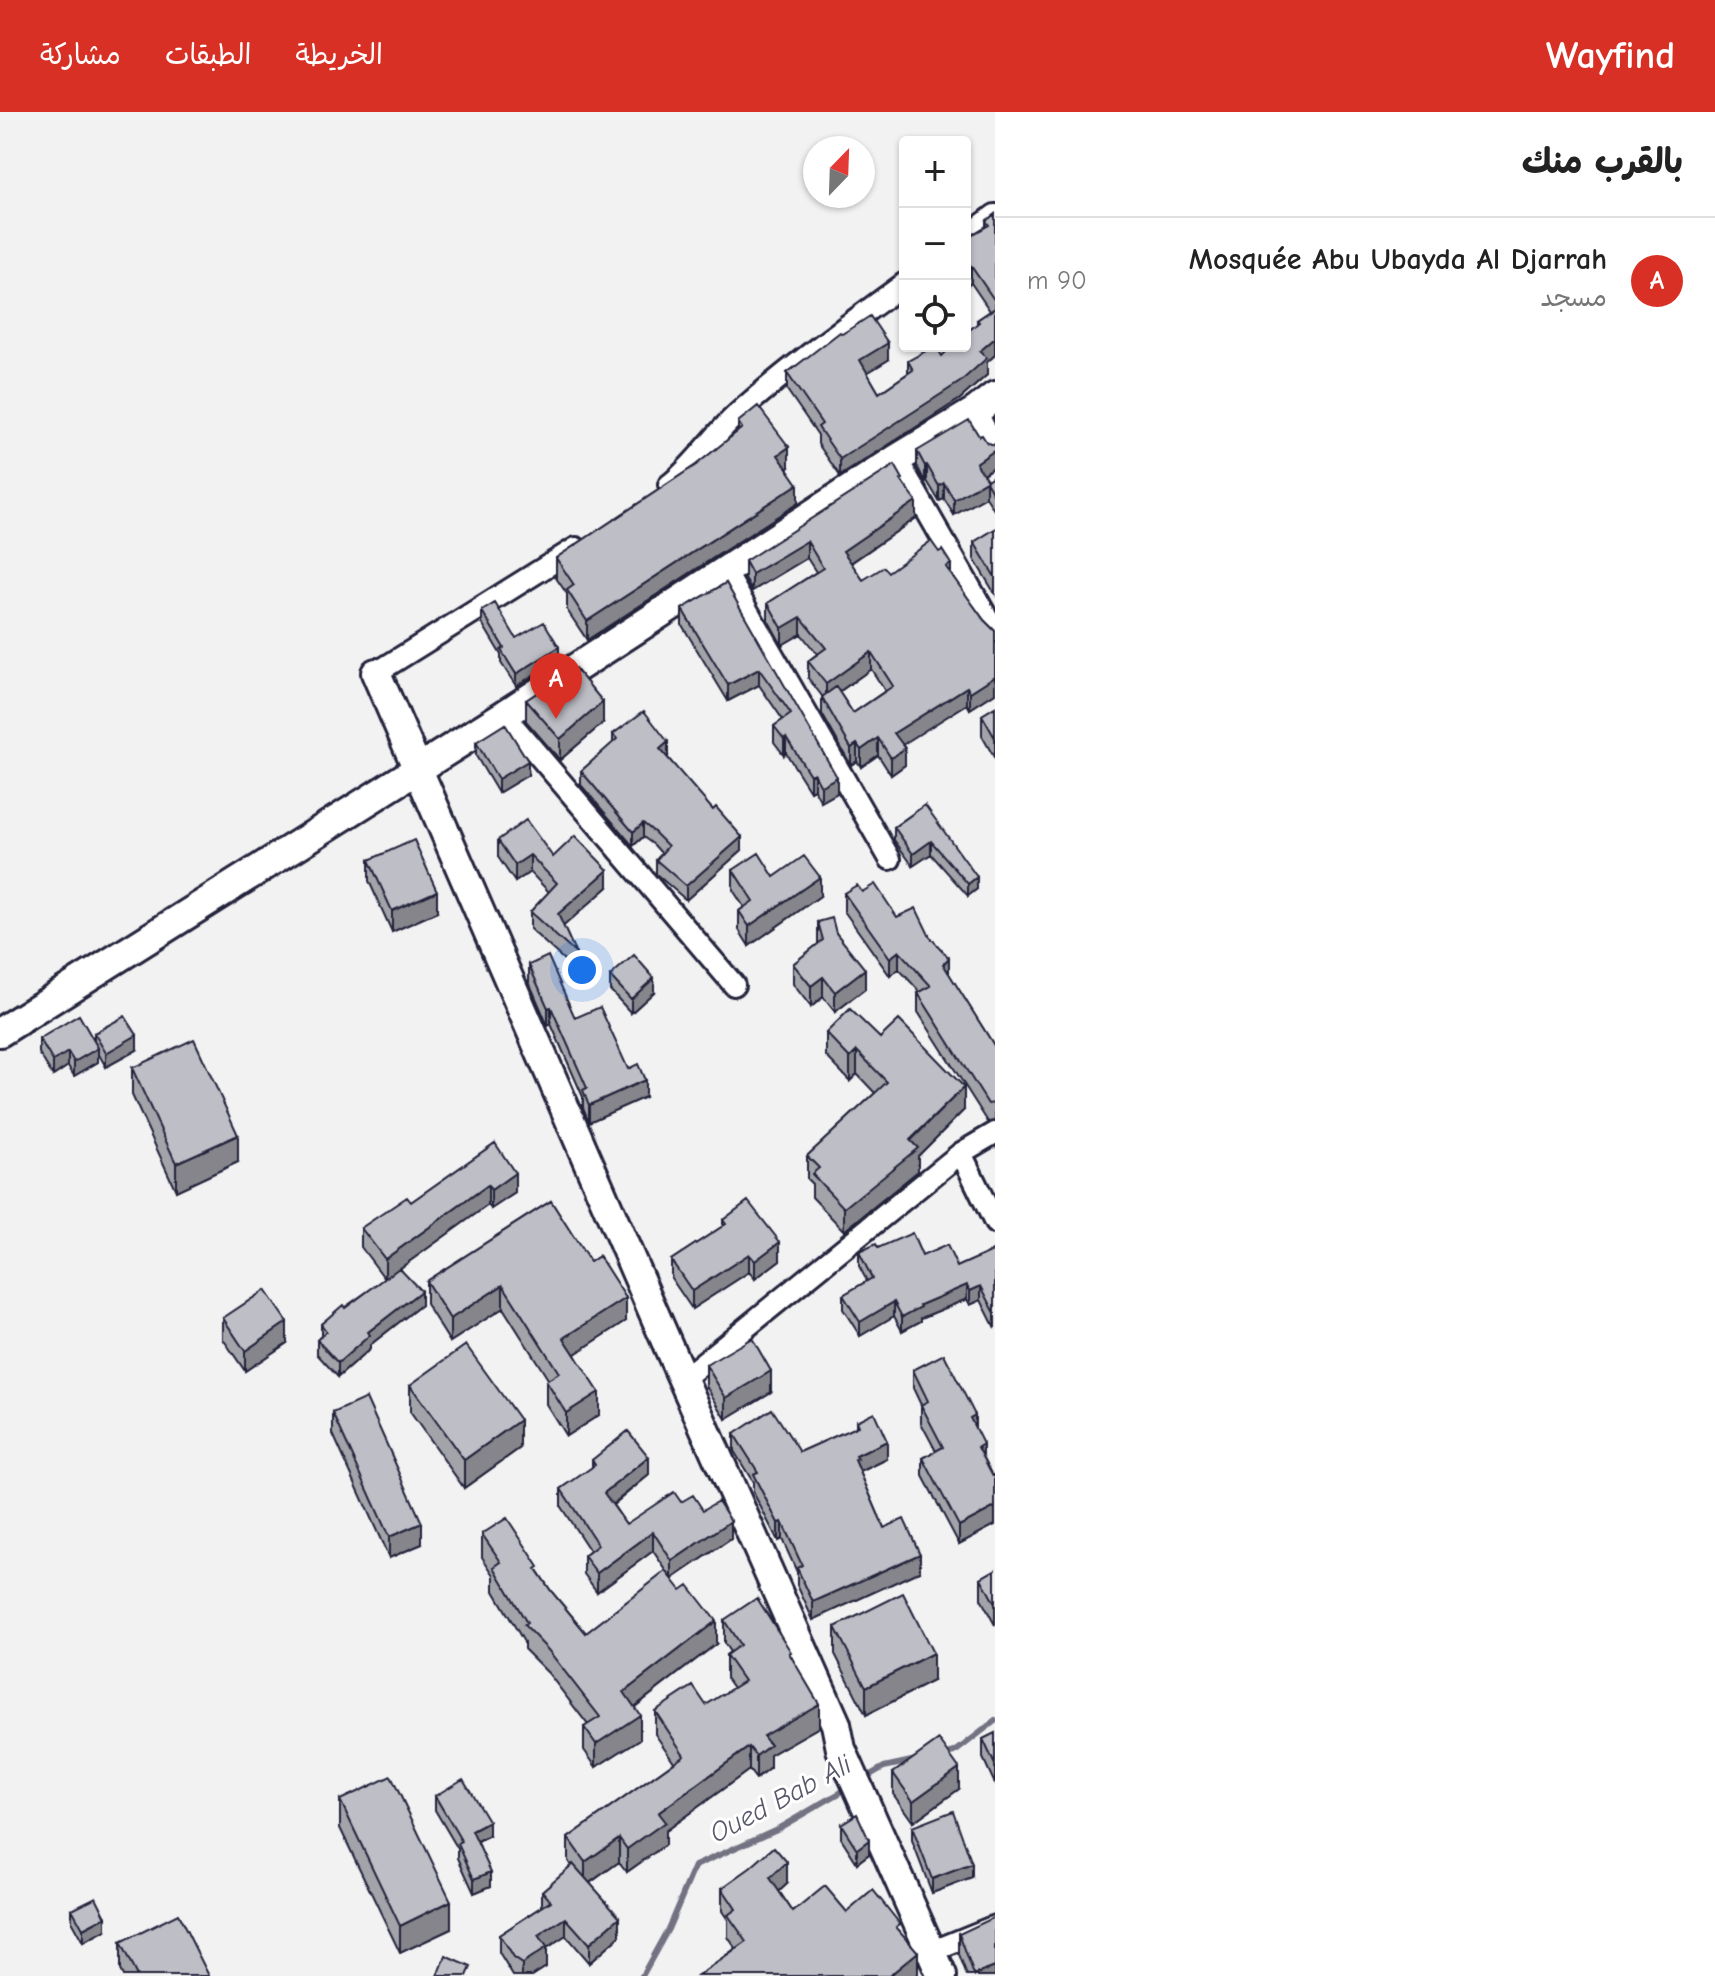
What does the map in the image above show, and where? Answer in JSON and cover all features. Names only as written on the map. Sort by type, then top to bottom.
[{"type":"street","points":[[971,233],[995,215]]},
{"type":"street","points":[[657,494],[687,471],[735,416],[826,341],[899,287]]},
{"type":"street","points":[[0,1032],[504,715],[985,404],[995,448]]},
{"type":"street","points":[[897,459],[995,631]]},
{"type":"street","points":[[595,536],[376,673],[836,1724],[841,1749],[936,1964],[995,1926]]},
{"type":"street","points":[[726,573],[890,859]]},
{"type":"street","points":[[504,715],[734,985]]},
{"type":"street","points":[[684,1378],[961,1153],[995,1133]]},
{"type":"street","points":[[961,1153],[995,1223]]},
{"type":"building","points":[[995,214],[995,301],[971,266],[971,236],[989,225],[986,221]]},
{"type":"building","points":[[995,308],[995,338],[980,351],[987,358],[960,382],[840,459],[818,427],[822,424],[787,373],[840,332],[842,334],[870,316],[888,343],[860,360],[879,393],[913,370],[908,361],[924,352],[940,352],[942,356],[946,352],[971,352],[971,329],[979,322],[977,320]]},
{"type":"building","points":[[758,406],[789,447],[778,455],[798,484],[587,621],[567,590],[574,585],[556,558],[696,465],[742,428],[738,422]]},
{"type":"building","points":[[969,420],[979,436],[995,445],[995,450],[976,463],[987,480],[995,475],[995,495],[986,481],[954,500],[944,483],[939,486],[917,451]]},
{"type":"building","points":[[895,465],[916,501],[843,551],[863,580],[884,567],[888,572],[931,541],[939,552],[942,550],[951,564],[946,567],[995,631],[995,676],[970,692],[967,687],[894,733],[905,748],[891,758],[878,738],[861,750],[857,744],[851,748],[822,697],[836,687],[853,713],[893,686],[871,652],[826,684],[808,661],[826,648],[801,617],[782,628],[768,603],[823,568],[807,541],[752,574],[745,561]]},
{"type":"building","points":[[995,529],[995,577],[974,542]]},
{"type":"building","points":[[726,583],[837,777],[821,786],[814,773],[810,775],[786,737],[784,739],[774,726],[791,714],[759,669],[728,685],[682,609]]},
{"type":"building","points":[[495,603],[516,638],[544,622],[559,647],[516,674],[482,611]]},
{"type":"building","points":[[575,668],[603,702],[560,739],[526,700]]},
{"type":"building","points":[[995,707],[995,738],[982,715]]},
{"type":"building","points":[[644,711],[668,742],[660,749],[713,810],[716,807],[742,837],[686,886],[656,860],[668,846],[643,823],[633,832],[581,771],[617,739],[613,734]]},
{"type":"building","points":[[505,724],[528,761],[498,779],[476,742]]},
{"type":"building","points":[[925,805],[977,877],[968,884],[931,841],[913,854],[894,827]]},
{"type":"building","points":[[526,820],[553,857],[575,836],[608,870],[558,914],[576,954],[530,912],[557,883],[530,855],[515,865],[498,840]]},
{"type":"building","points":[[414,840],[437,891],[392,911],[369,860]]},
{"type":"building","points":[[759,853],[774,877],[804,856],[820,877],[749,926],[739,911],[753,901],[733,870]]},
{"type":"building","points":[[875,884],[897,917],[916,908],[930,937],[949,958],[943,964],[995,1047],[995,1103],[988,1104],[918,993],[931,986],[899,951],[890,958],[844,893],[857,885],[862,892]]},
{"type":"building","points":[[832,918],[836,933],[865,969],[835,992],[823,977],[811,986],[793,964],[823,940],[818,922]]},
{"type":"building","points":[[634,955],[654,978],[631,999],[610,976]]},
{"type":"building","points":[[548,956],[575,1018],[600,1007],[628,1069],[638,1064],[645,1080],[589,1105],[583,1090],[587,1088],[529,965]]},
{"type":"building","points":[[850,1009],[880,1038],[899,1020],[964,1087],[910,1140],[918,1148],[844,1208],[812,1174],[819,1168],[807,1156],[887,1082],[857,1051],[850,1058],[826,1033]]},
{"type":"building","points":[[79,1015],[98,1048],[74,1062],[68,1052],[53,1061],[39,1039]]},
{"type":"building","points":[[125,1016],[137,1035],[106,1053],[94,1033]]},
{"type":"building","points":[[194,1039],[238,1135],[176,1163],[132,1068]]},
{"type":"building","points":[[495,1143],[515,1173],[491,1190],[488,1185],[385,1259],[361,1228],[407,1197],[411,1202]]},
{"type":"building","points":[[551,1201],[590,1262],[599,1256],[626,1298],[564,1338],[599,1392],[566,1413],[546,1381],[559,1373],[503,1285],[450,1319],[426,1281]]},
{"type":"building","points":[[748,1201],[780,1242],[755,1261],[749,1254],[692,1291],[671,1260],[726,1224],[723,1220]]},
{"type":"building","points":[[912,1233],[922,1256],[947,1245],[957,1267],[995,1250],[995,1313],[981,1286],[970,1291],[967,1285],[920,1305],[902,1317],[894,1302],[860,1322],[843,1295],[872,1278],[859,1252],[876,1244],[878,1248]]},
{"type":"building","points":[[399,1268],[421,1291],[368,1332],[370,1335],[338,1363],[317,1340],[326,1331],[321,1324],[343,1305],[345,1308]]},
{"type":"building","points":[[265,1290],[287,1322],[245,1351],[223,1318]]},
{"type":"building","points":[[752,1338],[771,1371],[726,1398],[706,1365]]},
{"type":"building","points":[[466,1345],[520,1420],[464,1460],[410,1385]]},
{"type":"building","points":[[944,1354],[975,1415],[970,1418],[983,1444],[978,1447],[995,1475],[995,1507],[959,1526],[923,1458],[943,1447],[921,1405],[928,1401],[913,1370]]},
{"type":"building","points":[[366,1398],[422,1523],[389,1537],[333,1413]]},
{"type":"building","points":[[772,1409],[800,1452],[858,1426],[856,1421],[874,1412],[887,1441],[856,1456],[858,1459],[855,1460],[884,1528],[904,1519],[920,1554],[813,1602],[797,1568],[802,1565],[782,1522],[778,1523],[753,1474],[758,1472],[734,1434]]},
{"type":"building","points":[[628,1431],[649,1457],[604,1493],[626,1524],[674,1492],[681,1502],[693,1495],[703,1510],[718,1501],[731,1521],[672,1561],[653,1532],[597,1573],[584,1556],[598,1545],[561,1489],[595,1465],[592,1460]]},
{"type":"building","points":[[507,1518],[551,1591],[586,1633],[666,1571],[681,1590],[688,1585],[716,1621],[624,1692],[640,1715],[596,1744],[584,1727],[600,1717],[548,1650],[524,1625],[527,1623],[494,1567],[501,1562],[482,1534]]},
{"type":"building","points":[[995,1570],[995,1604],[981,1578]]},
{"type":"building","points":[[903,1593],[933,1653],[866,1687],[835,1627]]},
{"type":"building","points":[[757,1598],[819,1704],[763,1736],[770,1745],[756,1756],[749,1747],[658,1813],[665,1822],[627,1849],[619,1838],[585,1862],[568,1838],[684,1755],[655,1711],[693,1686],[706,1705],[744,1681],[726,1655],[740,1645],[724,1620]]},
{"type":"building","points":[[995,1733],[995,1765],[983,1739]]},
{"type":"building","points":[[939,1740],[959,1768],[913,1801],[893,1773]]},
{"type":"building","points":[[391,1776],[451,1901],[400,1926],[340,1800]]},
{"type":"building","points":[[463,1779],[489,1822],[472,1831],[491,1872],[474,1879],[458,1844],[462,1842],[435,1796]]},
{"type":"building","points":[[953,1811],[972,1864],[932,1879],[912,1827]]},
{"type":"building","points":[[857,1814],[869,1840],[857,1849],[841,1824]]},
{"type":"building","points":[[774,1847],[787,1862],[770,1878],[793,1912],[825,1886],[847,1912],[873,1890],[900,1924],[896,1927],[918,1952],[889,1976],[698,1976],[747,1942],[728,1915],[736,1909],[722,1888]]},
{"type":"building","points":[[573,1864],[620,1917],[589,1944],[566,1918],[538,1936],[546,1948],[522,1964],[513,1958],[499,1935],[551,1901],[542,1891]]},
{"type":"building","points":[[96,1897],[106,1917],[83,1929],[72,1909]]},
{"type":"building","points":[[178,1914],[209,1976],[137,1976],[120,1943]]},
{"type":"building","points":[[995,1917],[995,1967],[974,1975],[959,1934]]},
{"type":"building","points":[[446,1956],[471,1967],[467,1976],[438,1976]]},
{"type":"waterway","name":"Oued Bab Ali","points":[[943,1755],[955,1752],[995,1721]]},
{"type":"waterway","name":"Oued Bab Ali","points":[[863,1779],[884,1767],[916,1760]]},
{"type":"waterway","name":"Oued Bab Ali","points":[[642,1976],[668,1929],[695,1866],[779,1828],[850,1787]]},
{"type":"place","name":"Mosquée Abu Ubayda Al Djarrah","points":[[556,719]]}]
